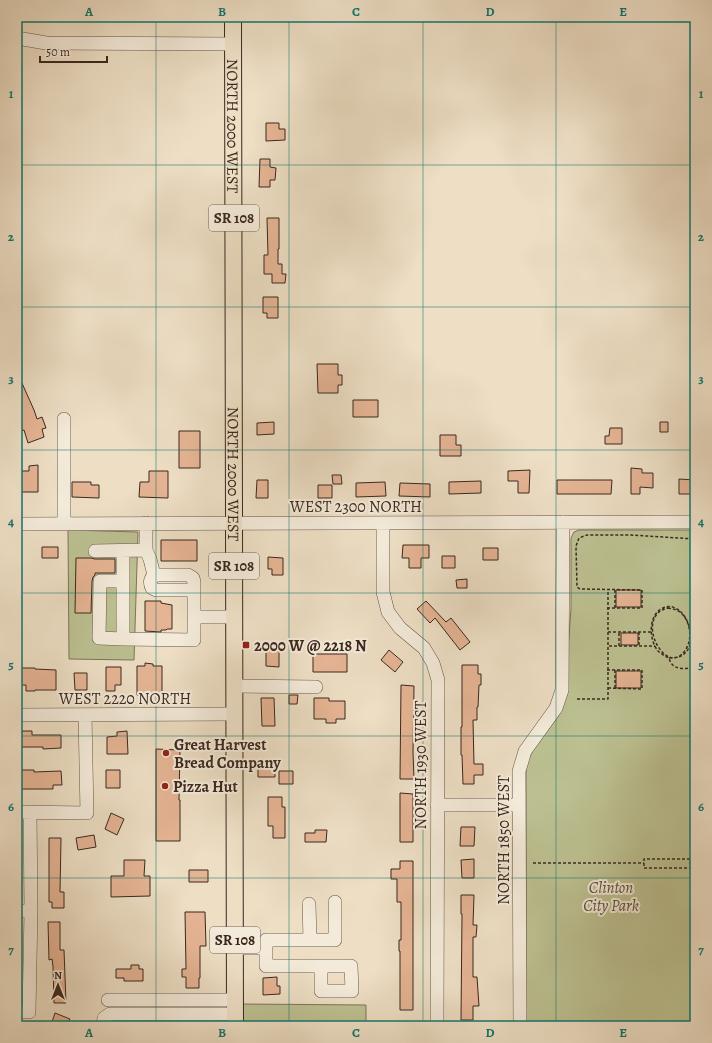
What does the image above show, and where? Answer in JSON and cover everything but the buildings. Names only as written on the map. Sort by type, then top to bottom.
[{"type":"main road","name":"NORTH 2000 WEST","points":[[233,17],[235,1013]]},
{"type":"street","points":[[17,38],[46,43],[234,44]]},
{"type":"street","points":[[64,419],[64,524]]},
{"type":"street","name":"NORTH 1850 WEST","points":[[520,1026],[519,772],[525,751],[556,708],[562,690],[563,522]]},
{"type":"street","name":"WEST 2300 NORTH","points":[[17,524],[695,522]]},
{"type":"street","points":[[123,581],[100,581],[99,638],[194,640],[193,578],[188,575],[154,575],[150,558],[146,550],[146,523]]},
{"type":"street","name":"NORTH 1930 WEST","points":[[383,523],[383,592],[388,612],[400,628],[424,648],[433,663],[438,680],[437,1026]]},
{"type":"street","points":[[123,550],[123,639]]},
{"type":"street","points":[[94,551],[146,550]]},
{"type":"street","points":[[194,617],[234,617]]},
{"type":"street","points":[[234,686],[316,687]]},
{"type":"street","name":"WEST 2220 NORTH","points":[[17,715],[234,714]]},
{"type":"street","points":[[23,1012],[31,911],[24,812],[86,813],[85,715]]},
{"type":"street","points":[[437,805],[519,806]]},
{"type":"street","points":[[321,966],[266,966],[266,940],[335,940],[335,902]]},
{"type":"street","points":[[310,904],[310,940]]},
{"type":"street","points":[[17,911],[31,911]]},
{"type":"street","points":[[235,948],[266,948]]},
{"type":"street","points":[[108,1000],[235,1013]]},
{"type":"street","points":[[102,1026],[104,1018],[110,1014],[200,1020],[235,1013]]},
{"type":"path","points":[[608,608],[642,608],[642,590],[580,589],[577,587],[576,546],[579,538],[587,535],[631,535],[695,539]]},
{"type":"path","points":[[577,699],[608,699],[608,590]]},
{"type":"path","points":[[615,590],[615,608]]},
{"type":"path","points":[[662,608],[674,608],[683,614],[690,628],[690,642],[686,651],[678,658],[669,658],[659,652],[655,646],[652,636],[653,618],[662,608]]},
{"type":"path","points":[[668,608],[680,612],[689,628],[689,644],[678,656],[665,655],[660,650],[655,642],[653,634],[655,617],[659,612],[668,608]]},
{"type":"path","points":[[690,628],[695,625]]},
{"type":"path","points":[[608,632],[652,632]]},
{"type":"path","points":[[619,646],[620,632]]},
{"type":"path","points":[[639,632],[639,646]]},
{"type":"path","points":[[608,646],[655,646]]},
{"type":"path","points":[[669,658],[670,663],[679,668],[686,669],[695,667]]},
{"type":"path","points":[[607,670],[642,670],[642,689],[608,688]]},
{"type":"path","points":[[615,670],[615,688]]},
{"type":"path","points":[[695,853],[690,859],[690,868],[695,874]]},
{"type":"path","points":[[690,859],[644,859],[644,868],[690,868]]},
{"type":"path","points":[[533,863],[644,863]]},
{"type":"green space","points":[[68,530],[138,532],[134,660],[69,659]]},
{"type":"green space","name":"Clinton City Park","points":[[579,530],[695,530],[695,1026],[528,1026],[526,1023],[526,768],[532,752],[559,715],[568,650],[571,609],[571,538],[574,532]]},
{"type":"green space","points":[[241,1004],[366,1005],[366,1026],[241,1026]]},
{"type":"place","name":"2000 W @ 2218 N","points":[[246,645]]},
{"type":"place","name":"Great Harvest Bread Company","points":[[166,753]]},
{"type":"place","name":"Pizza Hut","points":[[165,786]]}]
